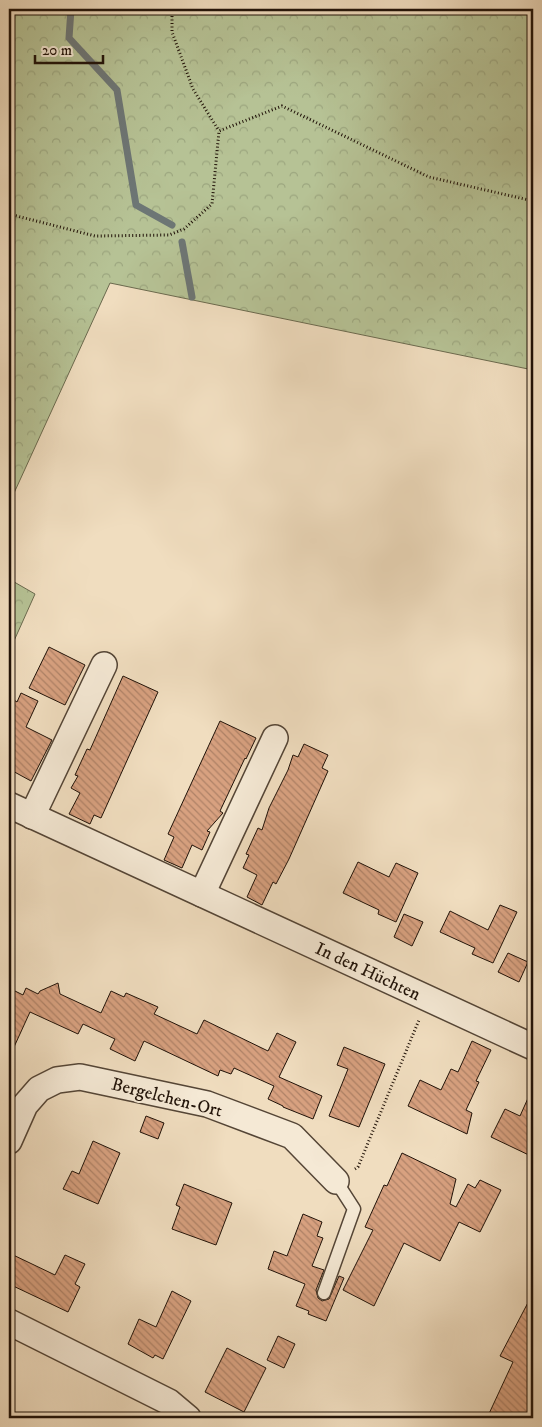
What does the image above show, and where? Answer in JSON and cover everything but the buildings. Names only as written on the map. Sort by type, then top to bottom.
[{"type":"street","points":[[32,816],[104,665]]},
{"type":"street","points":[[202,894],[275,738]]},
{"type":"street","name":"In den Hüchten","points":[[9,805],[533,1047]]},
{"type":"street","name":"Bergelchen-Ort","points":[[9,1140],[25,1106],[39,1089],[57,1080],[80,1077],[207,1104],[292,1136],[336,1181]]},
{"type":"street","points":[[9,1322],[169,1402],[188,1418]]},
{"type":"lane","points":[[324,1293],[354,1209],[336,1181]]},
{"type":"path","points":[[9,214],[94,236],[169,235],[184,229],[212,204],[219,131],[193,89],[172,32],[172,9]]},
{"type":"path","points":[[219,131],[282,106],[429,177],[533,200]]},
{"type":"path","points":[[336,1181],[358,1167],[428,998]]},
{"type":"green space","points":[[9,9],[533,9],[533,370],[110,283],[9,504]]},
{"type":"green space","points":[[9,579],[35,594],[9,652]]},
{"type":"waterway","points":[[71,9],[69,38],[117,90],[136,205],[172,225]]},
{"type":"waterway","points":[[182,242],[192,297]]}]
